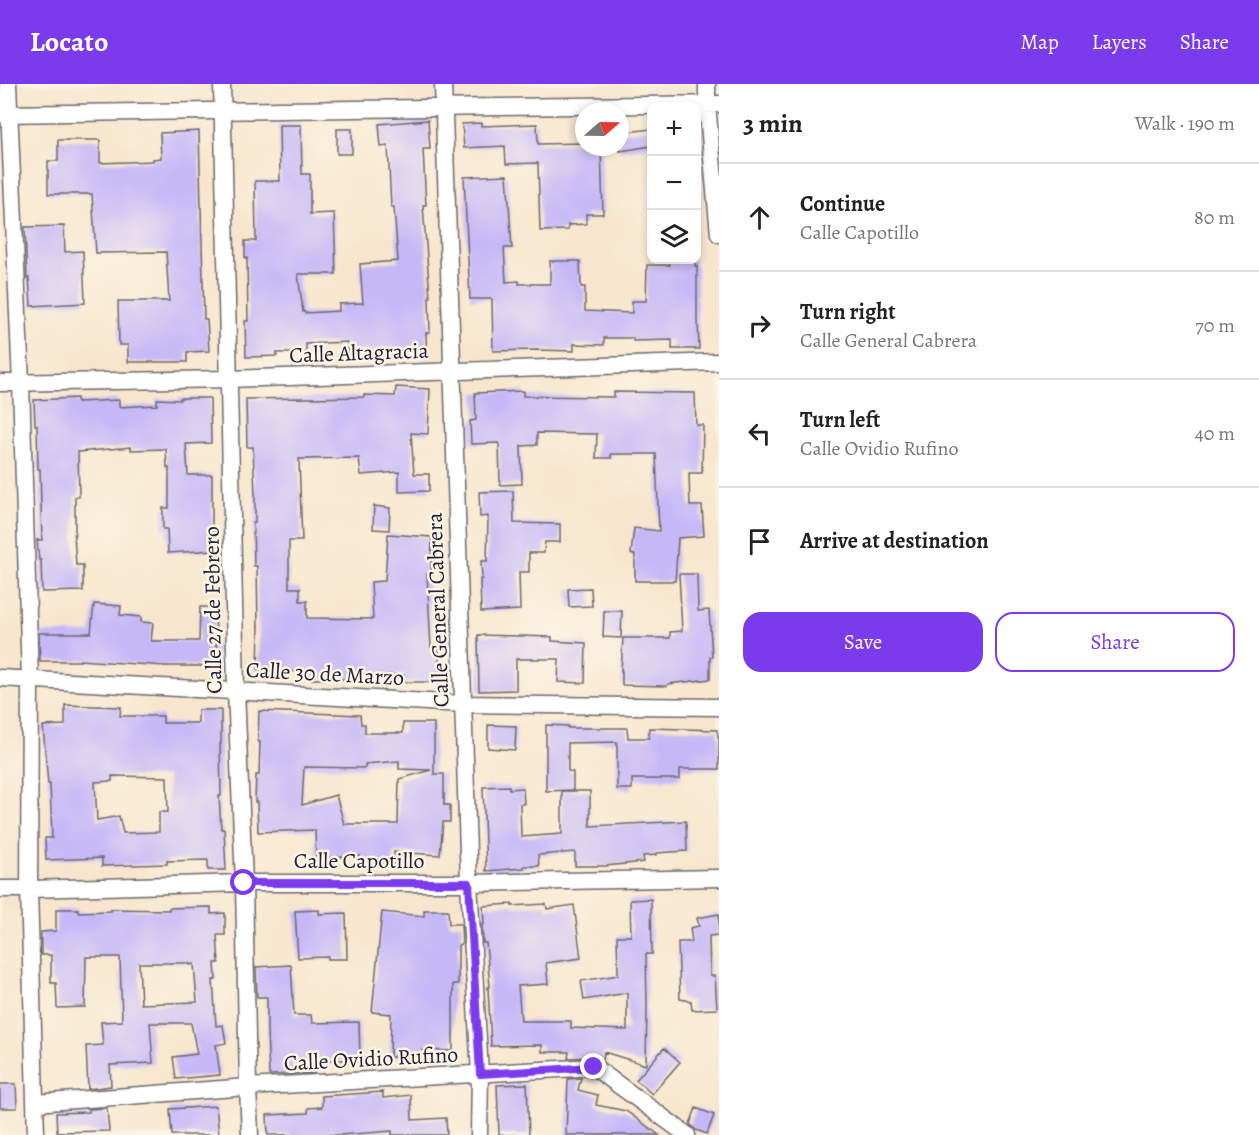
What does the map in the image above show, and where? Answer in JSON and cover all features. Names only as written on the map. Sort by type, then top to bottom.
[{"type":"street","points":[[8,84],[4,114],[21,383],[30,680],[29,889],[36,1135]]},
{"type":"street","name":"Calle 27 de Febrero","points":[[222,84],[236,690],[244,883],[250,1135]]},
{"type":"street","name":"Calle General Cabrera","points":[[443,84],[469,883],[480,1074],[479,1135]]},
{"type":"street","points":[[707,84],[713,104],[719,234]]},
{"type":"street","points":[[4,114],[713,104]]},
{"type":"street","name":"Calle Altagracia","points":[[0,383],[229,379],[719,362]]},
{"type":"street","name":"Calle 30 de Marzo","points":[[0,678],[463,704],[719,707]]},
{"type":"street","name":"Calle Capotillo","points":[[0,888],[719,878]]},
{"type":"street","name":"Calle Ovidio Rufino","points":[[35,1103],[248,1087],[594,1067],[687,1135]]},
{"type":"building","points":[[428,120],[430,149],[423,149],[426,205],[423,205],[430,297],[430,332],[426,333],[427,356],[385,357],[385,350],[348,351],[347,342],[306,344],[306,353],[277,353],[277,356],[246,357],[245,321],[248,321],[245,241],[256,241],[255,181],[280,181],[279,125],[301,125],[302,174],[310,174],[310,214],[334,213],[336,274],[298,274],[305,313],[339,311],[339,304],[363,303],[360,264],[398,261],[394,207],[391,207],[388,146],[381,147],[379,124]]},
{"type":"building","points":[[481,123],[481,126],[537,124],[538,144],[575,143],[575,156],[601,156],[603,214],[586,214],[586,224],[568,225],[568,230],[540,231],[538,163],[506,164],[505,146],[464,148],[462,124]]},
{"type":"building","points":[[337,129],[352,129],[352,154],[337,154]]},
{"type":"building","points":[[647,130],[647,147],[629,150],[629,132]]},
{"type":"building","points":[[199,131],[204,319],[207,319],[209,351],[187,352],[187,362],[128,362],[128,345],[119,345],[118,301],[169,301],[166,252],[96,253],[92,194],[48,194],[48,161],[58,161],[58,140],[100,140],[100,163],[153,161],[153,159],[161,158],[160,133]]},
{"type":"building","points":[[507,175],[512,248],[504,248],[506,282],[550,284],[550,261],[580,261],[581,287],[585,287],[585,311],[632,313],[632,301],[646,301],[647,265],[695,264],[697,266],[699,349],[672,349],[672,340],[633,341],[633,338],[604,338],[604,345],[574,344],[574,351],[493,351],[492,299],[470,299],[464,177]]},
{"type":"building","points":[[64,226],[65,252],[83,251],[85,303],[31,306],[29,278],[27,278],[25,227]]},
{"type":"building","points":[[396,387],[430,389],[428,434],[411,433],[414,474],[429,474],[429,491],[399,492],[399,472],[361,475],[359,458],[299,459],[302,541],[289,541],[289,588],[300,588],[300,601],[307,601],[307,618],[373,619],[371,582],[385,581],[388,534],[432,537],[431,574],[427,574],[431,647],[439,647],[439,682],[404,682],[404,675],[354,675],[354,679],[306,679],[306,672],[258,670],[259,626],[257,566],[254,566],[253,447],[247,447],[246,399],[395,396]]},
{"type":"building","points":[[523,391],[523,396],[614,397],[614,392],[695,393],[696,425],[703,425],[702,473],[689,473],[690,506],[702,506],[704,536],[678,538],[675,581],[635,581],[635,555],[631,554],[634,528],[659,531],[656,454],[611,454],[611,458],[596,458],[597,434],[537,433],[537,445],[521,446],[522,484],[500,485],[499,443],[471,444],[470,421],[476,420],[475,393]]},
{"type":"building","points":[[77,398],[77,402],[119,400],[119,407],[157,405],[157,399],[210,398],[211,443],[186,444],[188,475],[212,475],[212,532],[214,531],[215,550],[168,553],[167,529],[163,529],[163,508],[169,508],[169,468],[167,468],[166,449],[131,450],[131,447],[78,452],[79,497],[75,497],[74,534],[76,565],[83,565],[83,591],[42,592],[41,560],[39,560],[37,540],[42,540],[40,469],[38,469],[34,400]]},
{"type":"building","points":[[513,491],[514,523],[560,524],[560,542],[545,542],[544,553],[529,553],[529,572],[519,572],[520,610],[481,612],[481,561],[487,561],[488,516],[480,517],[479,492]]},
{"type":"building","points":[[374,506],[390,508],[389,530],[373,529]]},
{"type":"building","points":[[679,574],[697,574],[698,611],[709,610],[712,657],[710,657],[710,679],[668,684],[667,686],[622,685],[623,638],[670,638],[670,632],[682,631]]},
{"type":"building","points":[[591,588],[592,606],[569,607],[568,589]]},
{"type":"building","points":[[94,604],[121,606],[120,615],[141,617],[141,622],[153,623],[151,641],[199,641],[200,607],[215,607],[217,666],[165,666],[80,660],[40,661],[39,633],[91,633]]},
{"type":"building","points":[[604,611],[622,611],[621,638],[603,637]]},
{"type":"building","points":[[478,635],[552,637],[552,641],[586,643],[585,683],[558,682],[559,659],[516,659],[516,690],[479,691]]},
{"type":"building","points":[[65,705],[121,707],[120,716],[163,716],[163,723],[198,723],[198,710],[221,710],[221,796],[219,796],[221,829],[224,829],[226,870],[208,870],[208,860],[102,866],[102,858],[46,860],[45,838],[52,838],[50,784],[48,784],[43,726],[65,725]],"holes":[[[112,776],[167,777],[168,812],[159,812],[159,832],[123,833],[119,816],[97,820],[95,782],[112,781]]]},
{"type":"building","points":[[259,711],[360,715],[361,724],[365,724],[365,733],[403,733],[403,723],[434,723],[434,774],[444,774],[444,805],[450,805],[450,822],[443,822],[440,855],[394,852],[394,864],[360,864],[360,856],[316,858],[315,830],[258,832],[257,802],[255,802],[256,775],[259,775],[260,742],[258,742]],"holes":[[[399,761],[399,769],[431,770],[399,779],[398,824],[344,824],[336,795],[302,805],[304,767],[365,768],[365,764]]]},
{"type":"building","points":[[488,725],[516,726],[515,750],[488,748]]},
{"type":"building","points":[[546,725],[568,726],[568,728],[627,728],[628,738],[649,738],[649,728],[717,730],[719,769],[680,769],[680,779],[632,779],[632,789],[617,789],[617,742],[568,743],[568,771],[573,772],[573,790],[546,791]]},
{"type":"building","points":[[509,786],[509,789],[523,788],[524,804],[520,804],[521,837],[562,834],[562,791],[590,791],[590,826],[686,821],[687,851],[656,853],[656,855],[643,856],[644,862],[605,866],[575,866],[575,852],[538,855],[539,866],[486,871],[483,787]]},
{"type":"building","points":[[651,899],[652,954],[646,954],[646,1065],[604,1052],[603,1060],[593,1057],[568,1058],[569,1052],[542,1052],[542,1045],[491,1046],[488,987],[490,987],[486,943],[483,943],[483,906],[546,904],[547,909],[574,905],[581,958],[546,963],[548,984],[518,986],[521,1021],[571,1021],[571,1028],[627,1030],[627,993],[584,1000],[581,981],[618,975],[617,936],[631,936],[630,900]]},
{"type":"building","points":[[211,907],[211,914],[225,913],[225,935],[217,935],[219,963],[215,963],[216,980],[213,980],[216,1026],[223,1025],[226,1043],[216,1045],[220,1075],[176,1079],[173,1057],[197,1054],[191,1023],[150,1023],[153,1063],[110,1065],[111,1086],[88,1089],[86,1046],[103,1045],[101,1022],[122,1021],[120,957],[86,957],[85,1007],[57,1008],[56,983],[51,983],[51,955],[41,955],[41,932],[56,931],[56,909],[78,909],[78,912],[111,911],[111,909],[169,910],[169,908]],"holes":[[[139,963],[189,963],[189,965],[194,964],[197,1002],[141,1004]]]},
{"type":"building","points":[[319,910],[319,914],[346,913],[347,959],[298,958],[295,911]]},
{"type":"building","points":[[424,910],[448,910],[449,924],[461,924],[462,944],[458,945],[458,984],[453,984],[453,1051],[423,1050],[423,1057],[390,1057],[391,1014],[372,1012],[382,912],[424,916]]},
{"type":"building","points":[[719,914],[719,935],[709,936],[710,976],[715,976],[717,1009],[692,1010],[691,1001],[680,999],[678,942],[692,942],[690,928],[699,926],[697,918]]},
{"type":"building","points":[[291,965],[294,1015],[311,1015],[312,1023],[359,1022],[360,1060],[314,1060],[314,1073],[269,1075],[267,997],[257,997],[256,967]]},
{"type":"building","points":[[664,1048],[680,1062],[652,1094],[636,1080]]},
{"type":"building","points":[[581,1078],[578,1090],[598,1095],[596,1105],[626,1111],[659,1135],[566,1135],[568,1079]]},
{"type":"building","points":[[0,1084],[16,1084],[17,1108],[0,1108]]},
{"type":"building","points":[[527,1084],[529,1135],[499,1135],[497,1085]]},
{"type":"building","points":[[383,1092],[383,1098],[411,1095],[412,1120],[446,1118],[447,1135],[392,1135],[392,1131],[340,1135],[268,1135],[267,1115],[308,1113],[308,1108],[322,1107],[322,1096]]},
{"type":"building","points":[[216,1106],[219,1135],[172,1135],[170,1109]]},
{"type":"building","points":[[107,1108],[109,1131],[57,1132],[56,1113],[89,1112],[89,1109]]},
{"type":"building","points":[[696,1108],[714,1115],[707,1134],[696,1130],[690,1124]]},
{"type":"route","points":[[244,883],[469,883],[480,1074],[594,1067]]}]
